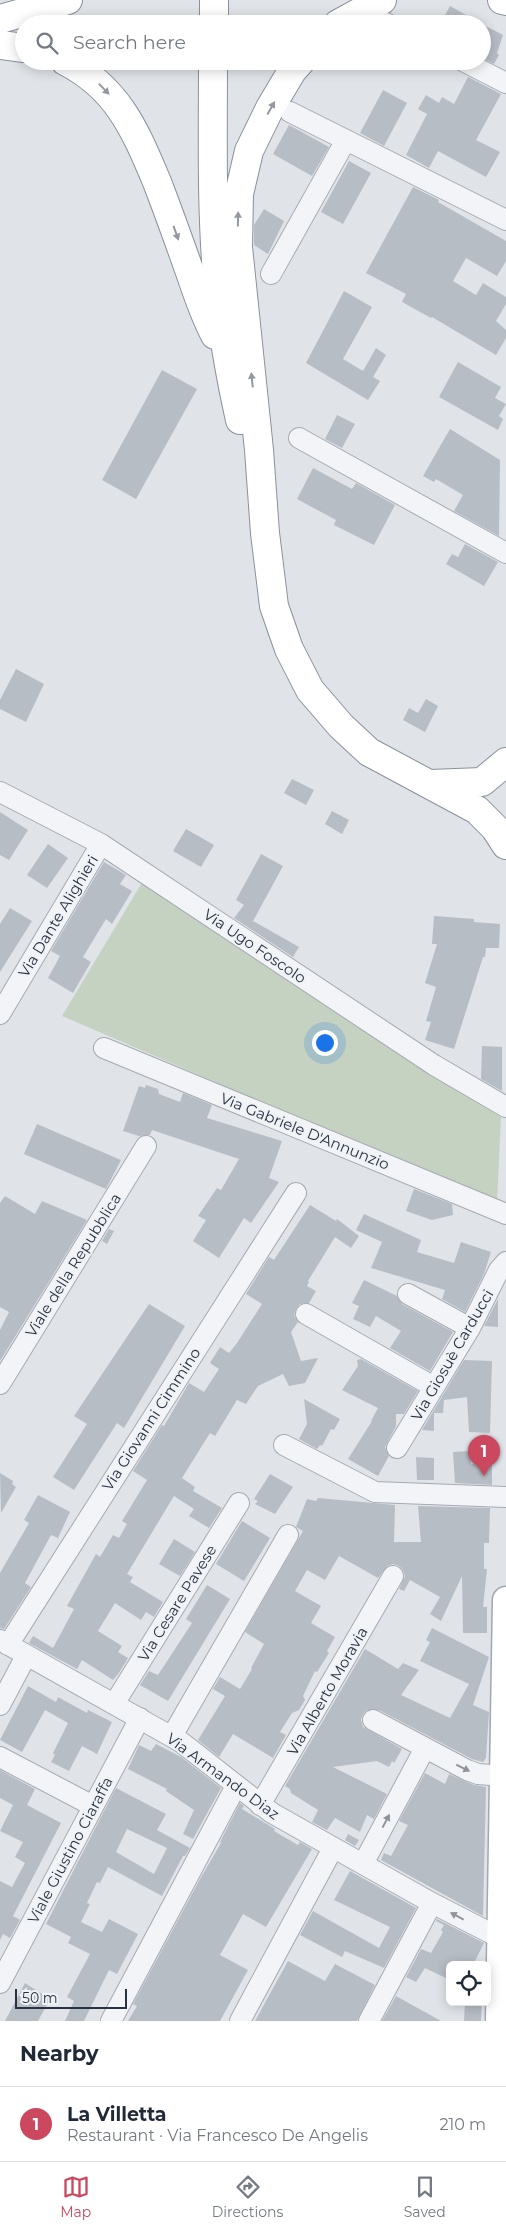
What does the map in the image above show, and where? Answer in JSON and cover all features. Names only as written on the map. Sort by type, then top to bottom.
[{"type":"highway","points":[[214,0],[214,15]]},
{"type":"highway","points":[[502,0],[506,1]]},
{"type":"highway","points":[[0,19],[58,3]]},
{"type":"highway","points":[[0,45],[15,47]]},
{"type":"highway","points":[[80,70],[94,79],[121,107],[131,123],[165,204],[206,316],[228,358]]},
{"type":"highway","points":[[214,70],[215,246],[220,308],[228,358],[265,534]]},
{"type":"highway","points":[[293,70],[270,108],[249,151],[239,194],[238,248],[259,450],[265,534],[274,606],[289,649],[310,690],[341,726],[369,752],[477,810],[495,828],[506,845]]},
{"type":"highway","points":[[430,784],[494,787],[506,762]]},
{"type":"highway","points":[[477,810],[490,811],[506,807]]},
{"type":"main road","points":[[499,2021],[503,1940],[506,1600]]},
{"type":"street","points":[[481,70],[506,83]]},
{"type":"street","points":[[290,112],[506,220]]},
{"type":"street","points":[[271,274],[346,140]]},
{"type":"street","points":[[299,438],[506,553]]},
{"type":"street","name":"Via Ugo Foscolo","points":[[0,792],[101,844],[434,1064],[506,1107]]},
{"type":"street","name":"Via Dante Alighieri","points":[[0,1014],[101,844]]},
{"type":"street","name":"Via Gabriele D'Annunzio","points":[[104,1048],[506,1214]]},
{"type":"street","name":"Viale della Repubblica","points":[[0,1384],[146,1146]]},
{"type":"street","name":"Via Giovanni Cimmino","points":[[4,1642],[296,1193]]},
{"type":"street","name":"Via Giosuè Carducci","points":[[397,1448],[470,1328],[499,1270],[506,1262]]},
{"type":"street","points":[[408,1294],[470,1328]]},
{"type":"street","points":[[306,1314],[434,1387]]},
{"type":"street","points":[[284,1445],[375,1492],[506,1496]]},
{"type":"street","name":"Via Cesare Pavese","points":[[114,1704],[239,1503]]},
{"type":"street","points":[[172,1736],[288,1535]]},
{"type":"street","name":"Via Alberto Moravia","points":[[260,1805],[393,1576]]},
{"type":"street","name":"Via Armando Diaz","points":[[4,1642],[172,1736],[260,1805],[333,1848],[503,1940]]},
{"type":"street","points":[[0,1705],[26,1656]]},
{"type":"street","name":"Viale Giustino Ciaraffa","points":[[0,1983],[140,1718]]},
{"type":"street","points":[[373,1720],[467,1770],[478,1774],[504,1776]]},
{"type":"street","points":[[363,1864],[425,1748]]},
{"type":"street","points":[[0,1757],[93,1806]]},
{"type":"street","points":[[111,2021],[236,1786]]},
{"type":"street","points":[[240,2021],[333,1848]]},
{"type":"street","points":[[369,2021],[432,1903]]},
{"type":"green space","points":[[143,881],[501,1117],[497,1203],[62,1016]]},
{"type":"building","points":[[450,6],[466,15],[445,15]]},
{"type":"building","points":[[491,29],[503,35],[497,53],[499,55],[494,64],[491,62]]},
{"type":"building","points":[[468,77],[501,94],[476,140],[500,152],[486,177],[438,151],[429,168],[406,155],[427,114],[418,109],[426,95],[439,103],[442,97],[454,104]]},
{"type":"building","points":[[383,90],[407,103],[384,146],[360,133]]},
{"type":"building","points":[[289,125],[329,147],[312,176],[273,154]]},
{"type":"building","points":[[349,161],[371,173],[343,224],[321,212]]},
{"type":"building","points":[[413,187],[439,200],[438,202],[506,241],[506,261],[497,276],[466,258],[453,281],[476,295],[483,283],[506,297],[506,304],[496,321],[506,330],[506,338],[496,355],[432,317],[402,302],[406,294],[366,273]]},
{"type":"building","points":[[264,209],[284,221],[268,254],[254,245],[254,225]]},
{"type":"building","points":[[344,291],[372,307],[343,359],[363,371],[376,348],[386,355],[373,377],[380,381],[368,400],[306,363]]},
{"type":"building","points":[[458,362],[501,387],[495,398],[506,404],[499,416],[503,419],[498,430],[439,397]]},
{"type":"building","points":[[162,370],[197,389],[136,499],[102,480]]},
{"type":"building","points":[[337,415],[355,424],[342,448],[325,439]]},
{"type":"building","points":[[450,429],[500,460],[499,536],[454,511],[463,495],[436,479],[434,482],[423,476]]},
{"type":"building","points":[[313,468],[352,489],[356,483],[395,505],[374,545],[334,525],[336,520],[297,499]]},
{"type":"building","points":[[465,544],[498,562],[484,586],[446,564],[452,554],[458,557]]},
{"type":"building","points":[[16,669],[44,684],[26,722],[0,709],[0,700]]},
{"type":"building","points":[[426,699],[438,706],[425,732],[403,720],[409,708],[418,713]]},
{"type":"building","points":[[292,779],[314,790],[306,805],[284,793]]},
{"type":"building","points":[[332,811],[349,820],[342,834],[325,824]]},
{"type":"building","points":[[0,812],[28,830],[9,860],[0,855]]},
{"type":"building","points":[[186,829],[214,845],[201,867],[173,851]]},
{"type":"building","points":[[48,844],[68,858],[47,888],[27,875]]},
{"type":"building","points":[[261,854],[283,866],[253,921],[299,947],[293,957],[234,918],[244,905],[236,900]]},
{"type":"building","points":[[104,862],[126,875],[120,884],[132,891],[112,924],[106,919],[83,957],[91,962],[73,993],[48,978],[60,956],[51,951]]},
{"type":"building","points":[[10,908],[32,921],[0,972],[0,924]]},
{"type":"building","points":[[434,916],[474,919],[474,922],[500,924],[499,948],[486,948],[485,957],[483,957],[454,1049],[425,1040],[431,1022],[426,1021],[436,987],[425,983],[437,944],[432,944]]},
{"type":"building","points":[[482,1046],[502,1047],[502,1091],[481,1079]]},
{"type":"building","points":[[146,1085],[158,1089],[159,1094],[180,1102],[183,1093],[212,1105],[207,1118],[282,1141],[269,1178],[279,1182],[251,1223],[244,1218],[219,1258],[193,1241],[206,1220],[198,1216],[217,1188],[221,1190],[239,1159],[152,1130],[150,1135],[139,1136],[123,1131],[139,1086],[145,1088]]},
{"type":"building","points":[[37,1124],[121,1160],[106,1189],[24,1154]]},
{"type":"building","points":[[414,1189],[452,1204],[453,1215],[432,1220],[406,1211]]},
{"type":"building","points":[[5,1196],[35,1214],[42,1201],[87,1220],[0,1361],[0,1330],[9,1312],[0,1307],[0,1203]]},
{"type":"building","points":[[310,1205],[336,1221],[337,1219],[359,1236],[351,1248],[335,1237],[308,1281],[307,1286],[316,1291],[309,1303],[300,1304],[296,1309],[294,1315],[298,1322],[291,1332],[301,1361],[318,1358],[305,1383],[289,1386],[283,1374],[258,1386],[246,1404],[237,1400],[215,1436],[210,1433],[182,1478],[195,1487],[193,1491],[222,1508],[209,1528],[189,1516],[194,1509],[174,1496],[127,1574],[133,1577],[130,1582],[163,1602],[154,1617],[146,1612],[141,1620],[115,1603],[98,1631],[122,1646],[118,1652],[128,1658],[119,1673],[113,1680],[82,1660],[77,1669],[29,1643],[33,1636],[53,1648],[74,1609],[67,1606],[96,1554],[100,1557],[113,1535],[119,1538],[127,1524],[122,1521],[147,1480],[133,1471],[162,1425],[164,1426],[189,1383],[204,1392],[219,1369],[210,1363],[220,1347],[229,1353],[237,1343],[262,1304],[246,1294],[269,1257],[274,1260]]},
{"type":"building","points":[[364,1214],[421,1240],[417,1252],[454,1263],[461,1242],[491,1252],[484,1274],[465,1312],[442,1299],[445,1290],[371,1268],[382,1242],[356,1230]]},
{"type":"building","points":[[109,1229],[114,1231],[107,1244],[102,1241]]},
{"type":"building","points":[[364,1280],[397,1296],[402,1304],[453,1332],[430,1371],[390,1348],[401,1331],[376,1316],[370,1327],[353,1319],[359,1306],[352,1303]]},
{"type":"building","points":[[498,1299],[498,1327],[484,1326]]},
{"type":"building","points":[[149,1304],[185,1326],[124,1428],[117,1423],[74,1490],[53,1477],[87,1424],[74,1416]]},
{"type":"building","points":[[361,1359],[418,1391],[404,1414],[396,1414],[396,1426],[385,1447],[389,1456],[378,1476],[348,1459],[378,1408],[342,1390],[358,1366],[357,1360]]},
{"type":"building","points":[[464,1360],[492,1361],[490,1433],[469,1432],[467,1397],[444,1400],[443,1413],[434,1413],[434,1431],[422,1430]]},
{"type":"building","points":[[304,1399],[340,1419],[334,1430],[331,1429],[322,1446],[320,1445],[317,1449],[299,1439],[307,1424]]},
{"type":"building","points":[[469,1451],[471,1464],[492,1465],[492,1485],[455,1483],[453,1452]]},
{"type":"building","points":[[416,1457],[434,1458],[434,1480],[417,1480]]},
{"type":"building","points":[[0,1473],[13,1481],[12,1484],[16,1487],[1,1513]]},
{"type":"building","points":[[270,1474],[293,1487],[275,1514],[255,1504],[258,1501],[254,1499]]},
{"type":"building","points":[[38,1495],[70,1512],[58,1538],[51,1535],[25,1583],[31,1587],[4,1629],[0,1628],[0,1573],[29,1523],[24,1520]]},
{"type":"building","points":[[318,1498],[395,1505],[394,1542],[421,1542],[418,1506],[490,1508],[489,1543],[484,1543],[484,1569],[487,1569],[483,1607],[487,1607],[487,1633],[463,1633],[462,1576],[441,1621],[430,1614],[440,1597],[410,1580],[404,1591],[399,1589],[405,1576],[399,1566],[393,1564],[387,1566],[378,1578],[339,1556],[325,1580],[307,1570],[295,1591],[321,1606],[311,1623],[335,1637],[327,1651],[329,1653],[317,1672],[315,1671],[303,1696],[305,1700],[299,1710],[292,1713],[280,1732],[286,1735],[273,1758],[233,1734],[219,1757],[198,1740],[225,1696],[213,1689],[220,1677],[240,1689],[252,1669],[264,1644],[245,1632],[303,1531],[296,1527],[307,1499],[316,1501]]},
{"type":"building","points":[[242,1521],[270,1538],[244,1581],[216,1564]]},
{"type":"building","points":[[174,1539],[195,1552],[180,1576],[159,1564]]},
{"type":"building","points":[[207,1585],[230,1599],[168,1701],[140,1685],[149,1671],[158,1675],[192,1623],[186,1619]]},
{"type":"building","points":[[432,1628],[489,1657],[473,1705],[489,1712],[486,1758],[483,1762],[472,1759],[379,1710],[367,1710],[361,1720],[363,1727],[402,1749],[394,1763],[392,1761],[389,1767],[377,1761],[333,1767],[387,1794],[374,1819],[367,1815],[360,1832],[335,1818],[327,1830],[312,1822],[318,1810],[291,1793],[290,1789],[285,1786],[365,1649],[398,1669],[403,1663],[419,1670],[401,1695],[450,1718],[469,1684],[420,1661],[430,1642],[426,1640]]},
{"type":"building","points":[[28,1686],[56,1702],[58,1697],[87,1713],[88,1710],[112,1722],[97,1754],[82,1746],[69,1771],[51,1762],[55,1755],[53,1753],[68,1723],[45,1710],[22,1752],[0,1740]]},
{"type":"building","points":[[156,1744],[181,1757],[221,1788],[193,1839],[183,1834],[194,1810],[166,1791],[167,1789],[128,1769],[139,1745],[151,1751]]},
{"type":"building","points":[[0,1770],[35,1789],[27,1805],[61,1823],[13,1916],[20,1920],[10,1938],[3,1934],[0,1940],[0,1881],[12,1887],[25,1863],[15,1857],[23,1842],[0,1831],[13,1805],[0,1798]]},
{"type":"building","points":[[425,1773],[445,1784],[449,1774],[474,1785],[486,1787],[483,1916],[381,1860],[384,1853],[391,1856],[408,1825],[399,1821]]},
{"type":"building","points":[[116,1788],[166,1814],[157,1830],[190,1848],[185,1856],[183,1856],[162,1896],[108,1867],[100,1883],[97,1882],[87,1903],[90,1904],[81,1922],[102,1932],[109,1919],[138,1934],[117,1974],[109,1970],[84,2021],[65,2021],[74,2001],[67,1997],[90,1954],[68,1943],[71,1937],[46,1924]],"holes":[[[127,1829],[167,1848],[154,1874],[116,1852]]]},
{"type":"building","points":[[240,1803],[244,1806],[242,1809],[275,1829],[274,1831],[298,1845],[300,1842],[312,1849],[266,1927],[243,1914],[220,1955],[248,1970],[220,2021],[128,2021],[137,2006],[133,2004],[221,1843]]},
{"type":"building","points":[[348,1834],[359,1840],[355,1846],[345,1840]]},
{"type":"building","points":[[350,1871],[416,1908],[384,1968],[345,1951],[342,1957],[300,1935],[313,1911],[379,1948],[390,1927],[334,1900]]},
{"type":"building","points":[[437,1919],[484,1943],[475,1961],[446,1961],[446,1978],[425,1968],[416,1982],[406,1977],[421,1949],[431,1953],[443,1932],[441,1930],[444,1925],[436,1921]]},
{"type":"building","points":[[288,1961],[325,1981],[335,1964],[375,1985],[357,2021],[255,2021]]},
{"type":"building","points":[[25,1983],[50,1999],[38,2021],[5,2021]]},
{"type":"building","points":[[396,1996],[441,2021],[382,2021]]},
{"type":"building","points":[[465,2006],[482,2006],[481,2021],[464,2021]]},
{"type":"place","name":"La Villetta","points":[[484,1476]]}]
